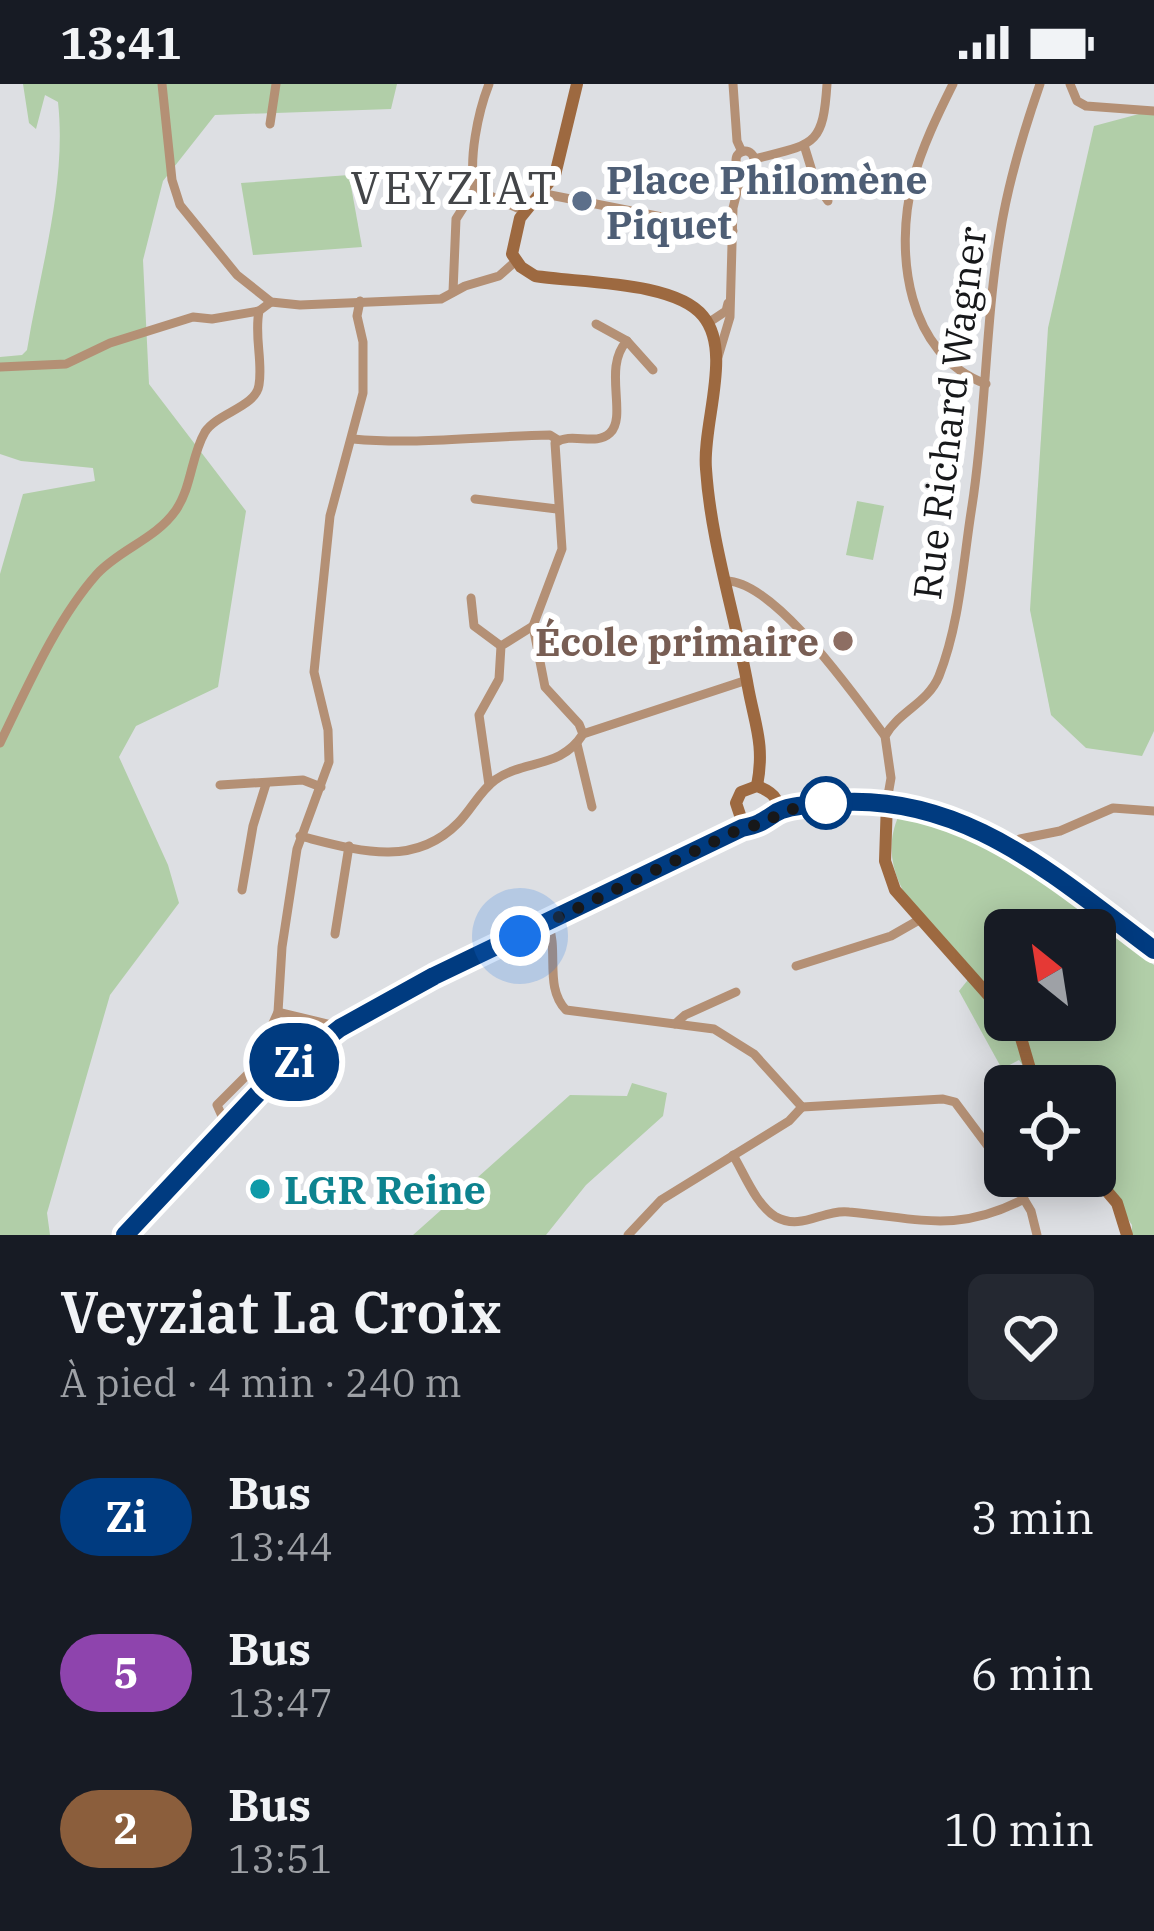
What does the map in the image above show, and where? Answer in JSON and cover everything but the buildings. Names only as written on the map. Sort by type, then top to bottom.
[{"type":"main road","points":[[577,84],[555,175],[524,211],[513,237],[515,261],[536,276],[674,296],[692,305],[708,322],[716,364],[705,451],[709,498],[762,737],[764,790],[774,814]]},
{"type":"main road","points":[[706,848],[736,809],[741,792],[764,790],[780,798],[821,803],[887,801],[946,815],[1012,847],[1154,950]]},
{"type":"main road","points":[[887,801],[887,874],[919,920],[984,991]]},
{"type":"main road","points":[[125,1235],[226,1125],[278,1075],[340,1028],[398,994],[766,823],[774,814],[821,803]]},
{"type":"main road","points":[[736,809],[742,821],[754,826]]},
{"type":"main road","points":[[1109,1197],[1122,1214],[1127,1235]]},
{"type":"street","points":[[162,84],[172,180],[180,205],[237,275],[271,302],[441,299],[499,276],[515,261]]},
{"type":"street","points":[[270,124],[276,84]]},
{"type":"street","points":[[453,293],[456,219],[476,189],[477,141],[489,84]]},
{"type":"street","points":[[733,84],[742,152]]},
{"type":"street","points":[[754,159],[804,145],[819,135],[826,118],[827,84]]},
{"type":"street","points":[[953,84],[913,182],[907,213],[908,271],[918,321],[950,362],[986,384]]},
{"type":"street","name":"Rue Richard Wagner","points":[[885,736],[894,722],[930,692],[941,670],[967,546],[1003,218],[1040,84]]},
{"type":"street","points":[[1070,84],[1077,101],[1086,106],[1154,111]]},
{"type":"street","points":[[804,145],[816,184],[828,201]]},
{"type":"street","points":[[716,364],[730,316],[734,199],[743,169],[753,164],[751,152],[742,152],[736,159],[743,169]]},
{"type":"street","points":[[476,189],[524,211]]},
{"type":"street","points":[[540,193],[734,231]]},
{"type":"street","points":[[708,322],[726,311],[730,292]]},
{"type":"street","points":[[226,1125],[218,1112],[220,1100],[252,1070],[278,1012],[282,946],[300,836],[329,762],[330,742],[314,672],[330,516],[364,382],[357,316],[360,301]]},
{"type":"street","points":[[0,367],[66,364],[110,343],[193,317],[212,320],[259,311],[271,302]]},
{"type":"street","points":[[0,743],[34,671],[89,585],[162,526],[191,481],[208,427],[254,397],[259,388],[255,329],[259,311]]},
{"type":"street","points":[[596,324],[627,340],[653,370]]},
{"type":"street","points":[[352,440],[404,444],[467,437],[550,435],[558,440],[608,436],[615,425],[614,373],[619,350],[627,340]]},
{"type":"street","points":[[558,440],[553,453],[562,549],[533,626],[545,687],[579,724],[592,807]]},
{"type":"street","points":[[475,499],[556,508]]},
{"type":"street","points":[[725,581],[738,580],[749,587],[799,632],[872,715],[885,736],[891,778],[887,801]]},
{"type":"street","points":[[471,598],[474,626],[501,646]]},
{"type":"street","points":[[501,646],[533,626]]},
{"type":"street","points":[[489,785],[479,716],[500,679],[501,646]]},
{"type":"street","points":[[300,836],[398,854],[416,852],[460,821],[489,785],[505,775],[553,761],[580,739],[747,680]]},
{"type":"street","points":[[220,785],[303,780],[321,787]]},
{"type":"street","points":[[242,890],[266,784]]},
{"type":"street","points":[[1012,847],[1020,838],[1060,831],[1113,808],[1154,812]]},
{"type":"street","points":[[335,934],[349,846]]},
{"type":"street","points":[[796,966],[891,936],[919,920]]},
{"type":"street","points":[[548,923],[555,955],[554,993],[566,1010],[714,1028],[768,1067],[802,1107]]},
{"type":"street","points":[[675,1024],[736,992]]},
{"type":"street","points":[[278,1012],[340,1028]]},
{"type":"street","points":[[629,1235],[662,1201],[789,1121],[802,1107],[943,1099],[955,1102],[984,1142]]},
{"type":"street","points":[[733,1155],[764,1207],[782,1220],[810,1222],[850,1212],[944,1222],[1002,1210],[1024,1199],[1037,1235]]},
{"type":"green space","points":[[23,84],[397,84],[391,109],[215,115],[163,181],[143,260],[149,384],[246,511],[218,687],[136,726],[119,757],[168,865],[179,903],[110,995],[47,1213],[50,1235],[0,1235],[0,574],[23,494],[95,481],[93,468],[21,461],[0,454],[0,357],[27,350],[59,164],[58,102],[45,95],[36,129],[29,123]]},
{"type":"green space","points":[[1154,110],[1154,731],[1142,756],[1086,748],[1051,715],[1030,610],[1048,328],[1094,126]]},
{"type":"green space","points":[[349,175],[362,247],[253,255],[241,183]]},
{"type":"green space","points":[[857,501],[884,506],[873,560],[846,555]]},
{"type":"green space","points":[[899,815],[936,824],[1003,855],[1079,909],[984,909],[984,1036],[959,991],[971,976],[910,902],[893,861],[892,839]]},
{"type":"green space","points":[[1116,936],[1154,965],[1154,1235],[1132,1235],[1132,1225],[1113,1197],[1116,1065],[1022,1065],[1019,1060],[1000,1065],[987,1041],[1116,1041]]},
{"type":"green space","points":[[632,1083],[667,1093],[663,1116],[586,1185],[546,1235],[413,1235],[570,1095],[627,1096]]},
{"type":"bus line","name":"Zi","points":[[125,1235],[260,1091],[340,1028],[434,976],[793,808],[870,800],[946,815],[1012,847],[1154,950]]},
{"type":"place","name":"Place Philomène Piquet","points":[[582,201]]},
{"type":"place","name":"École primaire","points":[[843,641]]},
{"type":"place","name":"LGR Reine","points":[[260,1189]]},
{"type":"district","name":"VEYZIAT","points":[[455,187]]},
{"type":"route","points":[[520,936],[742,828],[766,823],[774,814],[826,803]]}]
